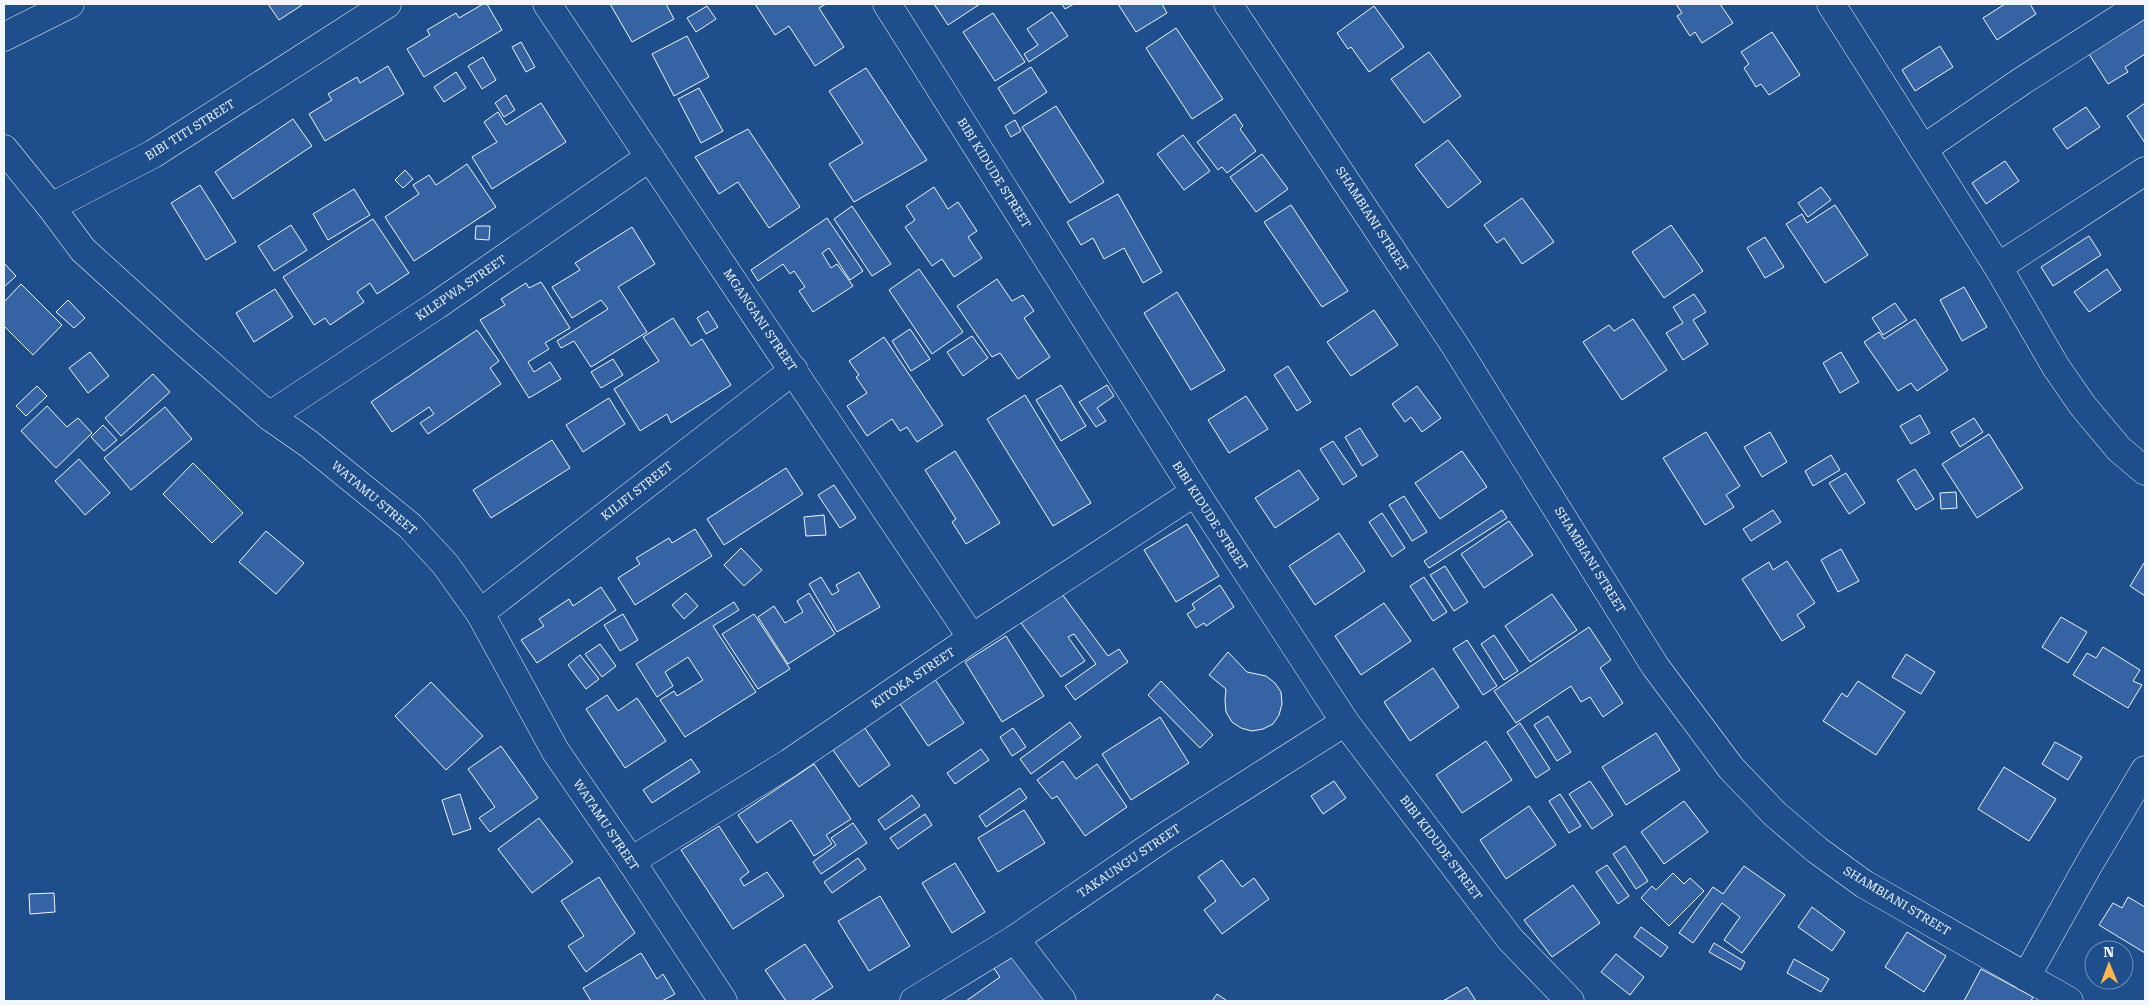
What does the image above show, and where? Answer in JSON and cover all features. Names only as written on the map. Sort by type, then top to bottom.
[{"type":"street","points":[[4,38],[70,4]]},
{"type":"street","name":"BIBI TITI STREET","points":[[51,207],[153,154],[387,4]]},
{"type":"street","name":"MGANGANI STREET","points":[[547,4],[972,638]]},
{"type":"street","name":"BIBI KIDUDE STREET","points":[[887,4],[1195,492],[1344,722],[1510,939],[1570,1001]]},
{"type":"street","name":"SHAMBIANI STREET","points":[[1228,4],[1456,347],[1612,594],[1655,666],[1731,768],[1775,814],[1817,850],[1864,884],[2069,1001]]},
{"type":"street","points":[[1831,4],[1998,267],[2056,367],[2083,406],[2119,449],[2145,471]]},
{"type":"street","points":[[1923,149],[2022,81],[2142,4]]},
{"type":"street","points":[[4,149],[51,207]]},
{"type":"street","name":"KILEPWA STREET","points":[[269,416],[437,305],[650,157]]},
{"type":"street","points":[[1998,267],[2145,171]]},
{"type":"street","name":"WATAMU STREET","points":[[51,207],[83,250],[175,334],[269,416],[309,444],[410,526],[445,564],[480,612],[556,752],[723,1001]]},
{"type":"street","name":"KILIFI STREET","points":[[480,612],[794,370]]},
{"type":"street","name":"KITOKA STREET","points":[[630,861],[789,763],[972,638],[1195,492]]},
{"type":"street","name":"TAKAUNGU STREET","points":[[914,1001],[1015,939],[1166,836],[1344,722]]},
{"type":"street","points":[[2026,977],[2089,864],[2145,770]]},
{"type":"street","points":[[1015,939],[1062,1001]]},
{"type":"building","points":[[268,4],[301,4],[302,5],[279,20]]},
{"type":"building","points":[[483,4],[487,4],[502,30],[424,77],[407,49],[430,35],[427,30],[456,13],[459,18]]},
{"type":"building","points":[[610,4],[666,4],[674,19],[632,42]]},
{"type":"building","points":[[755,4],[826,4],[819,8],[844,47],[815,66],[789,26],[775,35]]},
{"type":"building","points":[[934,4],[980,4],[948,25]]},
{"type":"building","points":[[1062,4],[1074,4],[1065,9]]},
{"type":"building","points":[[1118,4],[1162,4],[1167,13],[1136,32]]},
{"type":"building","points":[[1676,4],[1720,4],[1733,23],[1702,43],[1695,32],[1690,36],[1677,16],[1682,13]]},
{"type":"building","points":[[2005,4],[2030,4],[2036,14],[1997,40],[1983,18]]},
{"type":"building","points":[[707,6],[716,19],[696,32],[687,18]]},
{"type":"building","points":[[1374,6],[1404,47],[1369,72],[1351,47],[1348,49],[1337,33]]},
{"type":"building","points":[[1052,12],[1068,36],[1029,62],[1024,54],[1038,45],[1027,29]]},
{"type":"building","points":[[993,13],[1025,62],[995,81],[963,32]]},
{"type":"building","points":[[2145,19],[2145,54],[2125,67],[2128,72],[2108,84],[2089,54]]},
{"type":"building","points":[[1176,28],[1223,99],[1192,119],[1146,48]]},
{"type":"building","points":[[1772,32],[1800,75],[1769,95],[1761,84],[1756,87],[1744,68],[1749,64],[1741,52]]},
{"type":"building","points":[[687,36],[709,77],[674,96],[652,54]]},
{"type":"building","points":[[521,42],[535,67],[526,72],[512,47]]},
{"type":"building","points":[[1940,46],[1953,67],[1915,91],[1902,70]]},
{"type":"building","points":[[1429,52],[1461,96],[1424,123],[1391,79]]},
{"type":"building","points":[[483,57],[496,80],[482,89],[468,66]]},
{"type":"building","points":[[388,66],[404,94],[325,141],[309,114],[332,100],[328,94],[357,77],[360,83]]},
{"type":"building","points":[[1031,67],[1047,92],[1014,114],[998,88]]},
{"type":"building","points":[[866,68],[927,160],[854,202],[829,164],[863,143],[829,91]]},
{"type":"building","points":[[456,72],[466,88],[444,102],[434,87]]},
{"type":"building","points":[[699,88],[723,131],[701,143],[678,99]]},
{"type":"building","points":[[506,95],[515,110],[504,117],[495,103]]},
{"type":"building","points":[[541,103],[566,142],[492,189],[472,157],[497,142],[484,122],[498,112],[506,125]]},
{"type":"building","points":[[2145,103],[2145,143],[2127,116]]},
{"type":"building","points":[[1056,106],[1104,182],[1070,203],[1022,127]]},
{"type":"building","points":[[2086,107],[2100,127],[2067,149],[2053,129]]},
{"type":"building","points":[[1235,114],[1243,126],[1240,129],[1256,151],[1227,173],[1222,167],[1218,170],[1197,142]]},
{"type":"building","points":[[293,119],[312,146],[233,199],[215,172]]},
{"type":"building","points":[[1015,120],[1021,131],[1011,137],[1005,126]]},
{"type":"building","points":[[748,129],[800,207],[769,228],[738,182],[719,194],[695,157]]},
{"type":"building","points":[[1183,135],[1210,171],[1184,190],[1157,154]]},
{"type":"building","points":[[1448,140],[1481,182],[1448,208],[1415,165]]},
{"type":"building","points":[[1262,154],[1288,189],[1256,212],[1230,177]]},
{"type":"building","points":[[2005,161],[2019,181],[1986,204],[1972,183]]},
{"type":"building","points":[[467,164],[496,207],[414,261],[385,217],[419,194],[413,185],[429,175],[436,185]]},
{"type":"building","points":[[405,170],[413,179],[403,188],[395,180]]},
{"type":"building","points":[[200,185],[236,242],[206,260],[171,203]]},
{"type":"building","points":[[934,187],[948,209],[958,202],[977,231],[968,237],[982,258],[954,277],[942,259],[932,266],[905,227],[915,220],[906,206]]},
{"type":"building","points":[[1821,187],[1831,200],[1808,217],[1798,203]]},
{"type":"building","points":[[354,189],[370,215],[328,240],[313,214]]},
{"type":"building","points":[[1118,194],[1162,272],[1143,283],[1124,248],[1104,259],[1093,238],[1081,245],[1067,222]]},
{"type":"building","points":[[1522,198],[1554,242],[1522,264],[1504,238],[1497,243],[1484,225]]},
{"type":"building","points":[[1291,205],[1348,291],[1322,307],[1264,222]]},
{"type":"building","points":[[1835,205],[1868,255],[1825,283],[1786,224],[1802,214],[1807,223]]},
{"type":"building","points":[[852,206],[891,264],[872,276],[834,219]]},
{"type":"building","points":[[827,218],[863,271],[850,280],[829,248],[822,253],[831,268],[837,264],[853,286],[813,312],[799,291],[805,287],[794,271],[790,274],[783,264],[758,281],[751,270]]},
{"type":"building","points":[[373,219],[409,273],[377,294],[370,283],[357,292],[364,302],[330,325],[325,318],[314,325],[283,277]]},
{"type":"building","points":[[291,225],[307,250],[274,271],[258,246]]},
{"type":"building","points":[[1671,225],[1703,271],[1664,298],[1632,252]]},
{"type":"building","points":[[476,226],[490,226],[489,240],[475,239]]},
{"type":"building","points":[[632,227],[655,264],[618,287],[647,332],[591,367],[574,341],[561,348],[557,341],[608,309],[601,300],[572,318],[552,287],[580,270],[575,263]]},
{"type":"building","points":[[2089,236],[2101,255],[2053,286],[2041,267]]},
{"type":"building","points":[[1765,237],[1784,267],[1765,278],[1747,248]]},
{"type":"building","points":[[4,263],[16,276],[4,287]]},
{"type":"building","points":[[919,269],[963,332],[932,354],[889,290]]},
{"type":"building","points":[[2107,269],[2121,290],[2089,312],[2074,292]]},
{"type":"building","points":[[997,279],[1012,301],[1023,295],[1034,311],[1024,318],[1050,357],[1018,379],[1000,353],[992,357],[957,306]]},
{"type":"building","points":[[541,282],[570,328],[545,343],[549,349],[528,362],[534,372],[550,362],[561,379],[529,398],[480,320],[505,305],[501,299],[526,283],[529,288]]},
{"type":"building","points":[[21,284],[62,325],[33,355],[4,326],[4,302]]},
{"type":"building","points":[[1964,287],[1987,327],[1962,341],[1940,300]]},
{"type":"building","points":[[275,289],[293,317],[254,342],[236,313]]},
{"type":"building","points":[[1177,292],[1225,370],[1191,390],[1144,313]]},
{"type":"building","points":[[1694,294],[1706,312],[1693,320],[1708,344],[1683,360],[1666,333],[1683,323],[1673,307]]},
{"type":"building","points":[[68,300],[85,318],[74,328],[56,312]]},
{"type":"building","points":[[1895,303],[1907,320],[1883,335],[1872,318]]},
{"type":"building","points":[[1374,310],[1398,345],[1351,376],[1327,342]]},
{"type":"building","points":[[708,311],[718,327],[706,334],[697,318]]},
{"type":"building","points":[[673,318],[691,346],[702,339],[731,385],[671,423],[667,414],[640,431],[614,389],[659,361],[643,337]]},
{"type":"building","points":[[1633,319],[1667,370],[1622,400],[1583,342],[1609,325],[1614,331]]},
{"type":"building","points":[[1915,319],[1948,370],[1917,391],[1911,383],[1898,391],[1864,342],[1879,332],[1884,339]]},
{"type":"building","points":[[910,329],[930,359],[911,371],[892,341]]},
{"type":"building","points":[[477,330],[499,361],[490,368],[501,384],[428,434],[420,423],[434,414],[429,407],[392,432],[371,402]]},
{"type":"building","points":[[972,336],[988,358],[963,376],[947,352]]},
{"type":"building","points":[[884,337],[943,425],[917,442],[907,427],[900,431],[892,419],[867,436],[847,406],[867,393],[856,377],[859,375],[849,361]]},
{"type":"building","points":[[90,352],[109,376],[88,393],[69,368]]},
{"type":"building","points":[[1841,352],[1859,382],[1840,393],[1823,363]]},
{"type":"building","points":[[613,359],[623,375],[601,388],[591,372]]},
{"type":"building","points":[[1288,366],[1311,402],[1297,411],[1274,375]]},
{"type":"building","points":[[153,374],[170,392],[121,436],[105,418]]},
{"type":"building","points":[[1061,385],[1086,426],[1061,441],[1036,400]]},
{"type":"building","points":[[1107,385],[1114,396],[1097,408],[1106,421],[1096,427],[1079,402]]},
{"type":"building","points":[[37,386],[47,396],[26,416],[16,406]]},
{"type":"building","points":[[1417,386],[1441,418],[1422,432],[1411,417],[1405,422],[1392,404]]},
{"type":"building","points":[[1025,395],[1091,503],[1053,526],[987,419]]},
{"type":"building","points":[[1246,396],[1268,429],[1229,453],[1208,420]]},
{"type":"building","points":[[609,398],[625,424],[583,452],[566,425]]},
{"type":"building","points":[[47,406],[67,427],[78,418],[92,433],[56,468],[21,431]]},
{"type":"building","points":[[165,407],[192,439],[131,490],[104,458]]},
{"type":"building","points":[[1920,415],[1930,433],[1911,444],[1900,426]]},
{"type":"building","points":[[1974,418],[1983,432],[1960,447],[1951,432]]},
{"type":"building","points":[[103,425],[117,440],[104,451],[91,437]]},
{"type":"building","points":[[1360,428],[1378,456],[1362,466],[1345,437]]},
{"type":"building","points":[[1706,432],[1740,486],[1726,495],[1734,507],[1705,525],[1663,458]]},
{"type":"building","points":[[1770,432],[1787,462],[1762,477],[1744,447]]},
{"type":"building","points":[[1989,434],[2023,488],[1977,518],[1942,464]]},
{"type":"building","points":[[552,440],[570,468],[491,518],[473,490]]},
{"type":"building","points":[[1333,441],[1357,476],[1343,485],[1320,449]]},
{"type":"building","points":[[955,451],[1000,523],[966,544],[952,522],[956,519],[925,470]]},
{"type":"building","points":[[1462,451],[1487,487],[1440,519],[1415,483]]},
{"type":"building","points":[[1831,455],[1840,470],[1813,486],[1805,471]]},
{"type":"building","points":[[79,459],[110,493],[85,515],[55,481]]},
{"type":"building","points":[[193,463],[243,513],[212,543],[163,494]]},
{"type":"building","points":[[786,468],[803,494],[724,545],[707,519]]},
{"type":"building","points":[[1915,469],[1934,499],[1916,510],[1897,480]]},
{"type":"building","points":[[1299,470],[1319,499],[1275,528],[1255,498]]},
{"type":"building","points":[[1846,473],[1865,503],[1849,514],[1829,483]]},
{"type":"building","points":[[834,485],[856,518],[840,528],[818,495]]},
{"type":"building","points":[[1956,492],[1957,508],[1941,509],[1940,493]]},
{"type":"building","points":[[1404,496],[1427,532],[1412,541],[1389,505]]},
{"type":"building","points":[[1502,510],[1507,518],[1429,568],[1424,561]]},
{"type":"building","points":[[1773,510],[1781,522],[1751,541],[1743,529]]},
{"type":"building","points":[[1382,513],[1405,548],[1392,557],[1369,522]]},
{"type":"building","points":[[824,515],[826,535],[806,536],[804,517]]},
{"type":"building","points":[[1509,521],[1533,555],[1484,588],[1461,554]]},
{"type":"building","points":[[1187,524],[1219,576],[1176,602],[1144,550]]},
{"type":"building","points":[[695,529],[712,556],[635,605],[618,578],[640,564],[636,558],[669,538],[672,543]]},
{"type":"building","points":[[266,531],[304,563],[276,594],[239,562]]},
{"type":"building","points":[[1339,533],[1365,571],[1315,605],[1289,566]]},
{"type":"building","points":[[741,548],[762,570],[744,586],[724,565]]},
{"type":"building","points":[[1841,549],[1859,581],[1838,592],[1821,560]]},
{"type":"building","points":[[1787,561],[1815,603],[1797,615],[1805,627],[1782,641],[1742,579],[1769,562],[1773,570]]},
{"type":"building","points":[[2145,564],[2145,596],[2130,586]]},
{"type":"building","points":[[1445,566],[1468,602],[1454,611],[1430,575]]},
{"type":"building","points":[[859,572],[880,607],[837,632],[809,584],[821,577],[832,595],[839,591],[836,585]]},
{"type":"building","points":[[1424,577],[1447,612],[1433,621],[1410,586]]},
{"type":"building","points":[[1220,585],[1234,607],[1206,626],[1204,623],[1196,628],[1187,614],[1195,609],[1192,604]]},
{"type":"building","points":[[601,587],[616,610],[537,663],[521,640],[544,626],[539,619],[569,599],[573,606]]},
{"type":"building","points":[[686,593],[698,606],[684,619],[672,605]]},
{"type":"building","points":[[809,593],[835,634],[788,664],[758,617],[774,606],[785,623],[803,612],[797,601]]},
{"type":"building","points":[[1062,594],[1108,656],[1119,649],[1128,662],[1075,700],[1065,686],[1096,664],[1074,634],[1068,637],[1085,661],[1061,677],[1021,623]]},
{"type":"building","points":[[1552,594],[1577,630],[1530,662],[1505,626]]},
{"type":"building","points":[[734,602],[739,610],[713,626],[756,692],[685,737],[660,700],[674,691],[677,696],[703,680],[688,657],[665,672],[673,686],[657,697],[636,664]]},
{"type":"building","points":[[1384,603],[1411,641],[1361,675],[1335,636]]},
{"type":"building","points":[[623,614],[638,640],[620,651],[604,625]]},
{"type":"building","points":[[754,614],[790,669],[758,689],[722,634]]},
{"type":"building","points":[[2061,617],[2087,632],[2068,663],[2042,647]]},
{"type":"building","points":[[1589,627],[1611,660],[1600,668],[1623,703],[1603,717],[1590,697],[1581,702],[1571,686],[1516,723],[1494,691]]},
{"type":"building","points":[[1494,635],[1518,671],[1504,680],[1481,644]]},
{"type":"building","points":[[1006,636],[1044,696],[1002,722],[965,662]]},
{"type":"building","points":[[1467,640],[1497,686],[1483,695],[1453,649]]},
{"type":"building","points":[[600,644],[616,666],[602,677],[585,654]]},
{"type":"building","points":[[2103,647],[2140,670],[2133,681],[2142,685],[2128,708],[2073,675],[2087,653],[2096,658]]},
{"type":"building","points":[[1228,652],[1247,672],[1266,676],[1275,683],[1281,692],[1282,704],[1279,715],[1273,724],[1263,729],[1252,731],[1241,728],[1232,722],[1226,712],[1226,689],[1209,675]]},
{"type":"building","points":[[1906,654],[1935,672],[1921,694],[1892,677]]},
{"type":"building","points":[[580,655],[599,679],[586,689],[568,665]]},
{"type":"building","points":[[1433,668],[1459,707],[1410,741],[1384,702]]},
{"type":"building","points":[[932,675],[964,723],[928,746],[896,698]]},
{"type":"building","points":[[1161,681],[1213,735],[1200,748],[1148,695]]},
{"type":"building","points":[[1858,681],[1905,712],[1876,755],[1823,721],[1842,693],[1847,697]]},
{"type":"building","points":[[431,682],[483,736],[446,770],[395,716]]},
{"type":"building","points":[[607,695],[618,711],[637,698],[666,741],[625,768],[586,709]]},
{"type":"building","points":[[1548,716],[1571,752],[1557,761],[1534,725]]},
{"type":"building","points":[[1160,717],[1189,763],[1131,800],[1102,754]]},
{"type":"building","points":[[860,721],[890,765],[859,787],[828,743]]},
{"type":"building","points":[[1070,722],[1081,737],[1031,774],[1020,759]]},
{"type":"building","points":[[1520,723],[1550,769],[1536,778],[1507,732]]},
{"type":"building","points":[[1013,728],[1026,747],[1012,756],[1000,737]]},
{"type":"building","points":[[1656,733],[1680,770],[1626,805],[1602,767]]},
{"type":"building","points":[[1486,741],[1512,780],[1462,813],[1436,775]]},
{"type":"building","points":[[2055,742],[2082,757],[2068,780],[2042,764]]},
{"type":"building","points":[[501,746],[538,798],[490,832],[479,818],[495,807],[468,769]]},
{"type":"building","points":[[981,749],[989,760],[955,784],[947,773]]},
{"type":"building","points":[[691,759],[700,772],[652,803],[643,790]]},
{"type":"building","points":[[1063,761],[1076,779],[1097,764],[1127,807],[1085,836],[1057,796],[1052,799],[1037,780]]},
{"type":"building","points":[[814,764],[851,819],[826,835],[832,844],[814,856],[791,820],[757,843],[738,815]]},
{"type":"building","points":[[2004,767],[2056,799],[2029,841],[1978,809]]},
{"type":"building","points":[[1334,781],[1346,798],[1323,814],[1311,796]]},
{"type":"building","points":[[1590,781],[1613,815],[1592,829],[1569,794]]},
{"type":"building","points":[[1020,788],[1027,798],[986,827],[979,816]]},
{"type":"building","points":[[460,794],[471,829],[453,835],[442,800]]},
{"type":"building","points":[[1560,794],[1581,826],[1569,833],[1549,801]]},
{"type":"building","points":[[912,795],[920,806],[885,830],[878,820]]},
{"type":"building","points":[[1684,801],[1708,832],[1664,864],[1641,832]]},
{"type":"building","points":[[1529,806],[1556,845],[1506,879],[1480,840]]},
{"type":"building","points":[[1024,810],[1045,843],[998,872],[978,838]]},
{"type":"building","points":[[925,814],[932,825],[898,849],[890,838]]},
{"type":"building","points":[[539,818],[573,862],[532,893],[498,849]]},
{"type":"building","points":[[853,823],[867,843],[821,874],[813,862],[836,845],[831,838]]},
{"type":"building","points":[[719,826],[749,872],[740,879],[744,886],[767,872],[784,896],[733,929],[681,850]]},
{"type":"building","points":[[1625,846],[1648,881],[1636,889],[1613,854]]},
{"type":"building","points":[[858,858],[866,869],[832,893],[824,882]]},
{"type":"building","points":[[1222,860],[1242,887],[1254,878],[1269,899],[1222,934],[1204,910],[1216,901],[1198,877]]},
{"type":"building","points":[[955,863],[985,912],[952,933],[922,883]]},
{"type":"building","points":[[1607,865],[1629,896],[1618,904],[1596,872]]},
{"type":"building","points":[[1744,866],[1785,895],[1742,953],[1724,940],[1740,917],[1722,903],[1693,943],[1679,933],[1713,887],[1723,894]]},
{"type":"building","points":[[1673,873],[1684,884],[1690,878],[1704,891],[1669,926],[1641,898],[1652,886],[1656,890]]},
{"type":"building","points":[[599,877],[635,933],[586,972],[568,946],[584,936],[561,901]]},
{"type":"building","points":[[1573,885],[1600,923],[1552,957],[1524,920]]},
{"type":"building","points":[[54,893],[55,912],[30,914],[29,894]]},
{"type":"building","points":[[880,896],[910,946],[869,971],[838,921]]},
{"type":"building","points":[[2128,897],[2145,907],[2145,953],[2134,946],[2134,940],[2124,940],[2099,925],[2113,903],[2122,908]]},
{"type":"building","points":[[1812,907],[1845,932],[1832,951],[1798,927]]},
{"type":"building","points":[[1641,927],[1668,947],[1661,957],[1634,937]]},
{"type":"building","points":[[1907,932],[1946,956],[1924,992],[1885,967]]},
{"type":"building","points":[[1714,943],[1745,962],[1741,970],[1709,952]]},
{"type":"building","points":[[805,944],[833,987],[811,1001],[786,1001],[765,970]]},
{"type":"building","points":[[1015,952],[1047,999],[1043,1001],[966,1001],[1000,977],[993,967]]},
{"type":"building","points":[[641,953],[657,979],[663,974],[675,994],[662,1001],[591,1001],[583,988]]},
{"type":"building","points":[[1616,954],[1644,977],[1630,995],[1601,972]]},
{"type":"building","points":[[1794,959],[1829,979],[1821,992],[1787,973]]},
{"type":"building","points":[[1981,969],[2033,997],[2031,1001],[1964,1001]]},
{"type":"building","points":[[1467,987],[1476,1001],[1443,1001]]},
{"type":"building","points":[[1217,994],[1226,1000],[1212,1001]]}]
